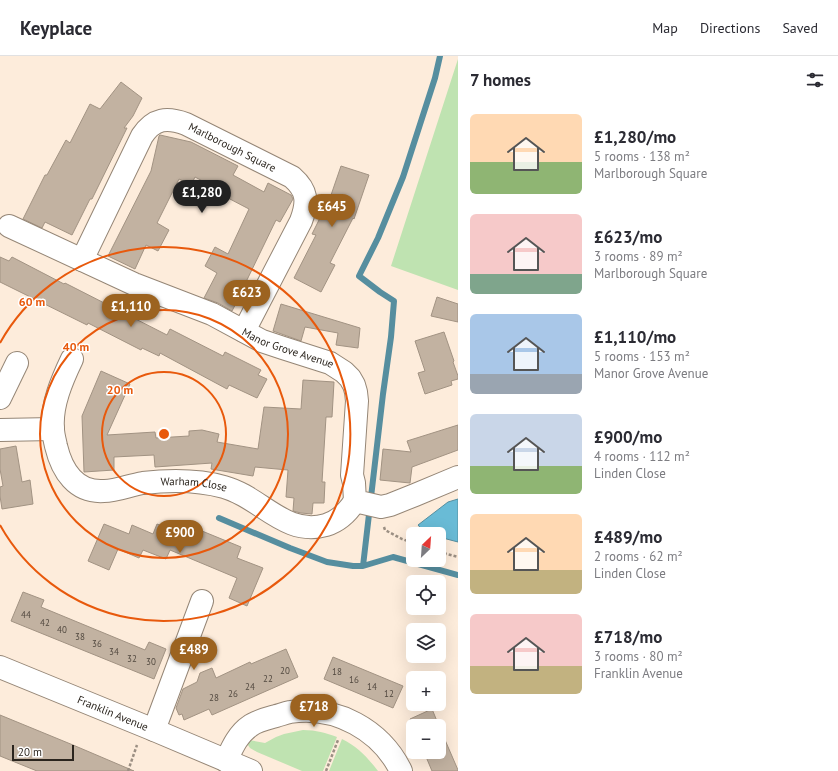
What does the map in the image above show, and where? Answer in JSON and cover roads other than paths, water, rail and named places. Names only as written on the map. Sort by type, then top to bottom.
[{"type":"street","name":"Marlborough Square","points":[[82,260],[146,130],[155,122],[169,119],[186,124],[292,177],[302,188],[305,194],[305,207],[301,221],[244,331]]},
{"type":"street","name":"Manor Grove Avenue","points":[[9,226],[134,284],[212,314],[262,341],[330,363],[344,372],[350,378],[356,392],[357,401],[352,469],[365,503]]},
{"type":"street","name":"Warham Close","points":[[72,359],[55,402],[53,429],[62,466],[68,476],[81,486],[94,491],[106,491],[143,483],[168,481],[186,481],[217,485],[230,488],[243,494],[290,524],[307,528],[318,527],[337,521],[350,509],[365,503]]},
{"type":"street","points":[[0,398],[17,363]]},
{"type":"street","points":[[0,430],[53,429]]},
{"type":"street","points":[[365,503],[381,507],[390,505],[458,477]]},
{"type":"street","points":[[149,728],[202,601]]},
{"type":"street","name":"Franklin Avenue","points":[[0,667],[251,771]]},
{"type":"street","points":[[226,761],[237,740],[251,725],[290,712],[306,711],[339,715],[364,728],[393,757],[401,771]]},
{"type":"water","points":[[458,499],[458,542],[446,539],[446,527],[420,527],[418,525],[448,502]]},
{"type":"waterway","points":[[363,566],[391,337],[394,301],[359,276],[378,238],[403,177],[435,78],[440,56]]},
{"type":"waterway","points":[[219,518],[327,562],[363,566],[393,557],[458,575]]}]
